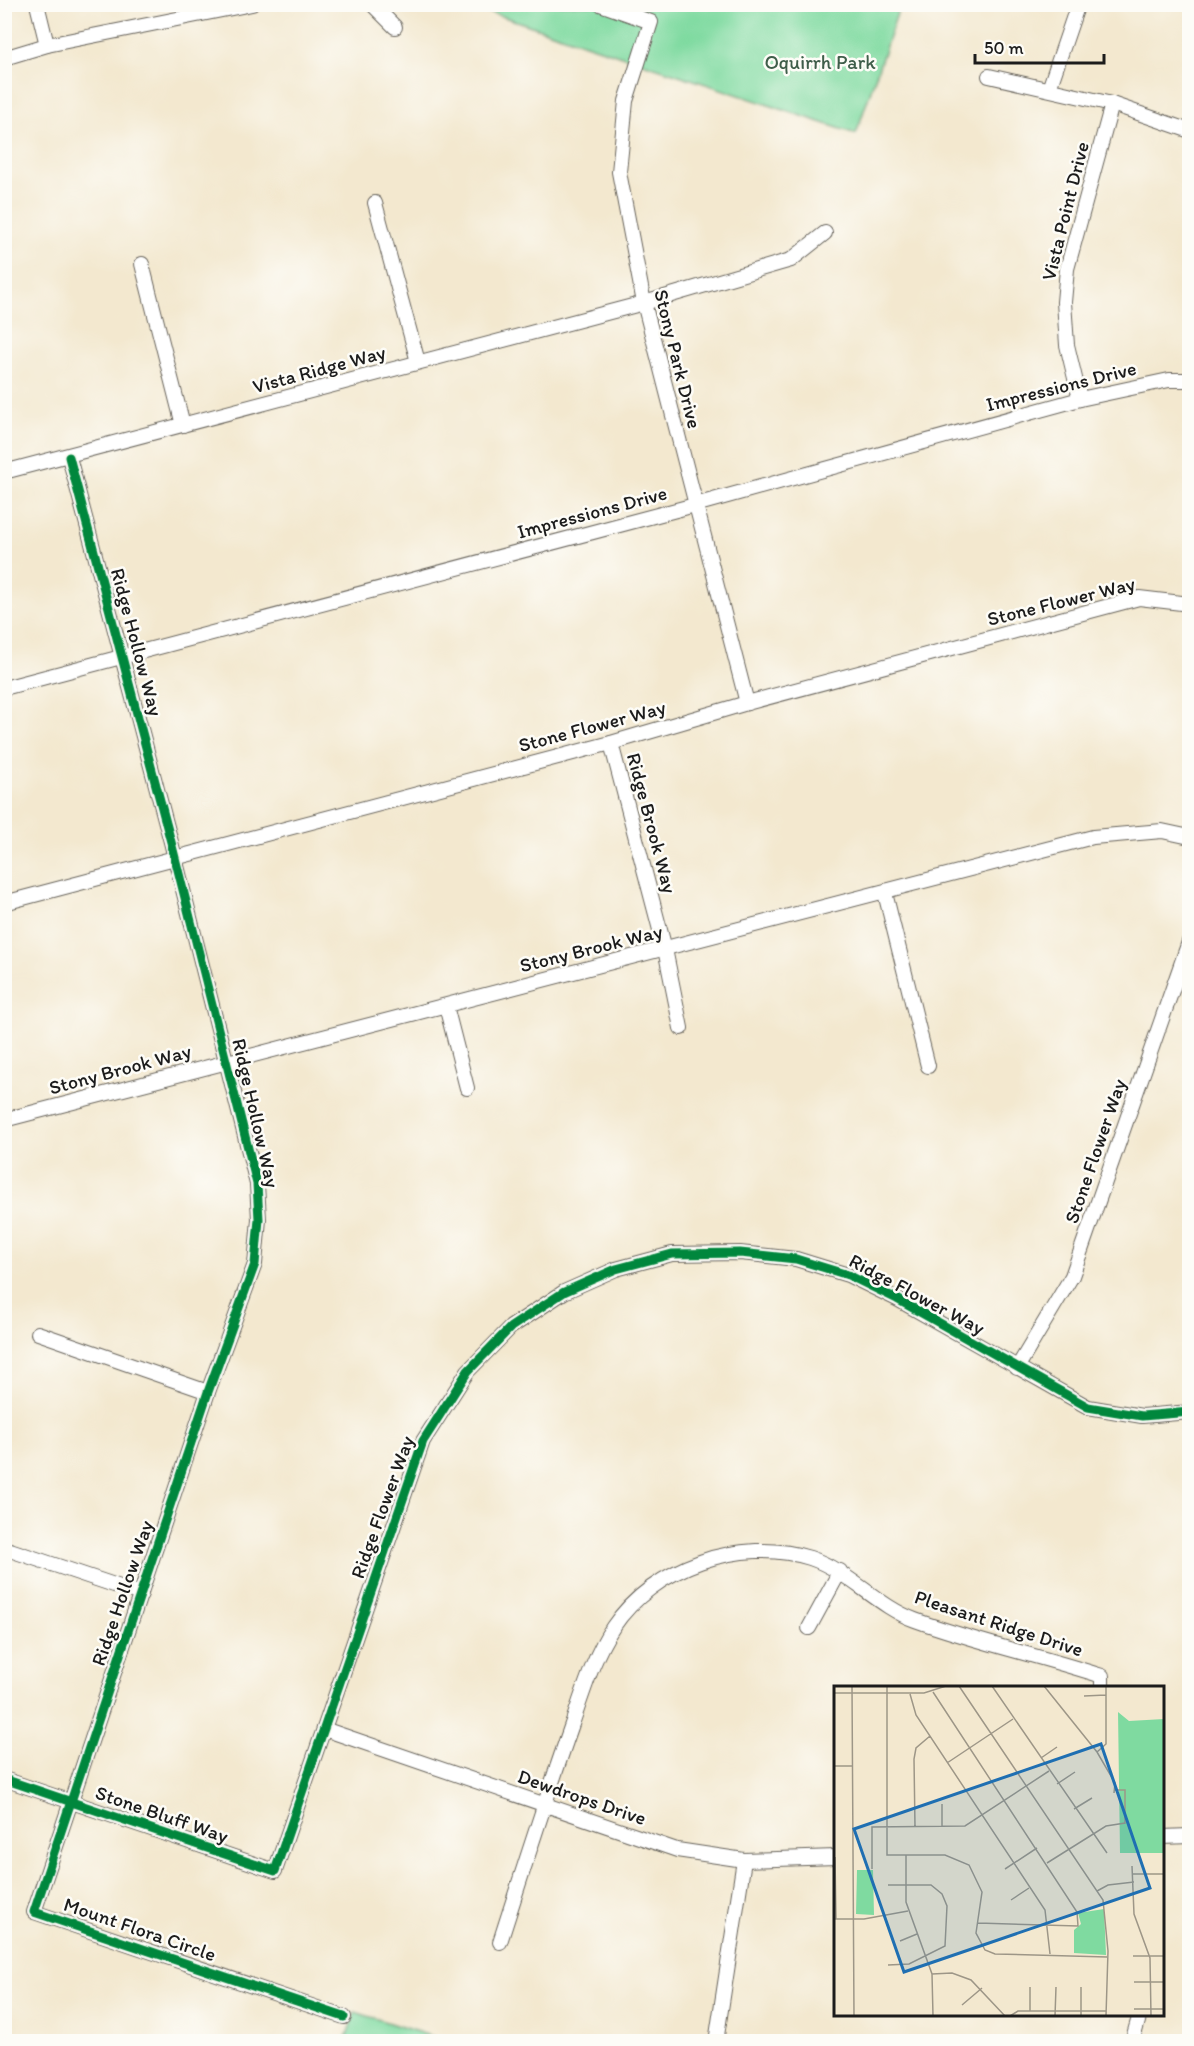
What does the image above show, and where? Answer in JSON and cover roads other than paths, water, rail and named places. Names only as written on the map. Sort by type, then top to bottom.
[{"type":"street","points":[[37,4],[47,45]]},
{"type":"street","points":[[4,58],[47,45],[252,4]]},
{"type":"street","name":"Stony Park Drive","points":[[600,4],[651,22],[626,101],[619,172],[644,303],[747,702]]},
{"type":"street","points":[[1049,89],[1078,4]]},
{"type":"street","points":[[376,6],[395,27]]},
{"type":"street","points":[[989,76],[1112,104],[1190,131]]},
{"type":"street","name":"Vista Point Drive","points":[[1080,399],[1067,345],[1064,302],[1067,268],[1112,104]]},
{"type":"street","points":[[375,203],[418,362]]},
{"type":"street","name":"Vista Ridge Way","points":[[4,472],[69,457],[644,303],[791,260],[825,233]]},
{"type":"street","points":[[142,264],[183,425]]},
{"type":"street","name":"Impressions Drive","points":[[4,688],[695,505],[1080,399],[1169,380],[1190,380]]},
{"type":"street","name":"Ridge Hollow Way","points":[[69,457],[123,656],[227,1062],[257,1184],[259,1219],[255,1264],[208,1392],[70,1802]]},
{"type":"street","name":"Stone Flower Way","points":[[4,903],[610,743],[747,702],[1139,598],[1190,604]]},
{"type":"street","name":"Ridge Brook Way","points":[[610,743],[665,949],[681,1028]]},
{"type":"street","name":"Stony Brook Way","points":[[4,1120],[1094,837],[1162,831],[1190,837]]},
{"type":"street","points":[[885,893],[928,1066]]},
{"type":"street","name":"Stone Flower Way","points":[[1017,1368],[1072,1276],[1190,939]]},
{"type":"street","points":[[446,1006],[467,1088]]},
{"type":"street","name":"Ridge Flower Way","points":[[275,1871],[423,1441],[468,1371],[511,1327],[564,1292],[616,1269],[672,1254],[740,1252],[796,1259],[848,1275],[1088,1407],[1142,1416],[1190,1412]]},
{"type":"street","points":[[38,1333],[208,1392]]},
{"type":"street","points":[[4,1548],[141,1594]]},
{"type":"street","name":"Pleasant Ridge Drive","points":[[500,1942],[543,1806],[598,1651],[614,1625],[640,1596],[669,1576],[706,1559],[737,1553],[775,1551],[809,1558],[840,1571],[914,1619],[1102,1682]]},
{"type":"street","points":[[809,1628],[840,1571]]},
{"type":"street","name":"Dewdrops Drive","points":[[324,1729],[543,1806],[677,1850],[744,1860],[834,1857]]},
{"type":"street","name":"Stone Bluff Way","points":[[4,1779],[275,1871]]},
{"type":"street","name":"Mount Flora Circle","points":[[70,1802],[34,1912],[344,2017]]},
{"type":"street","points":[[1164,1837],[1190,1836]]},
{"type":"street","points":[[716,2042],[744,1860]]},
{"type":"street","points":[[1132,2042],[1139,2016]]},
{"type":"park label","name":"Oquirrh Park","points":[[820,62]]}]
